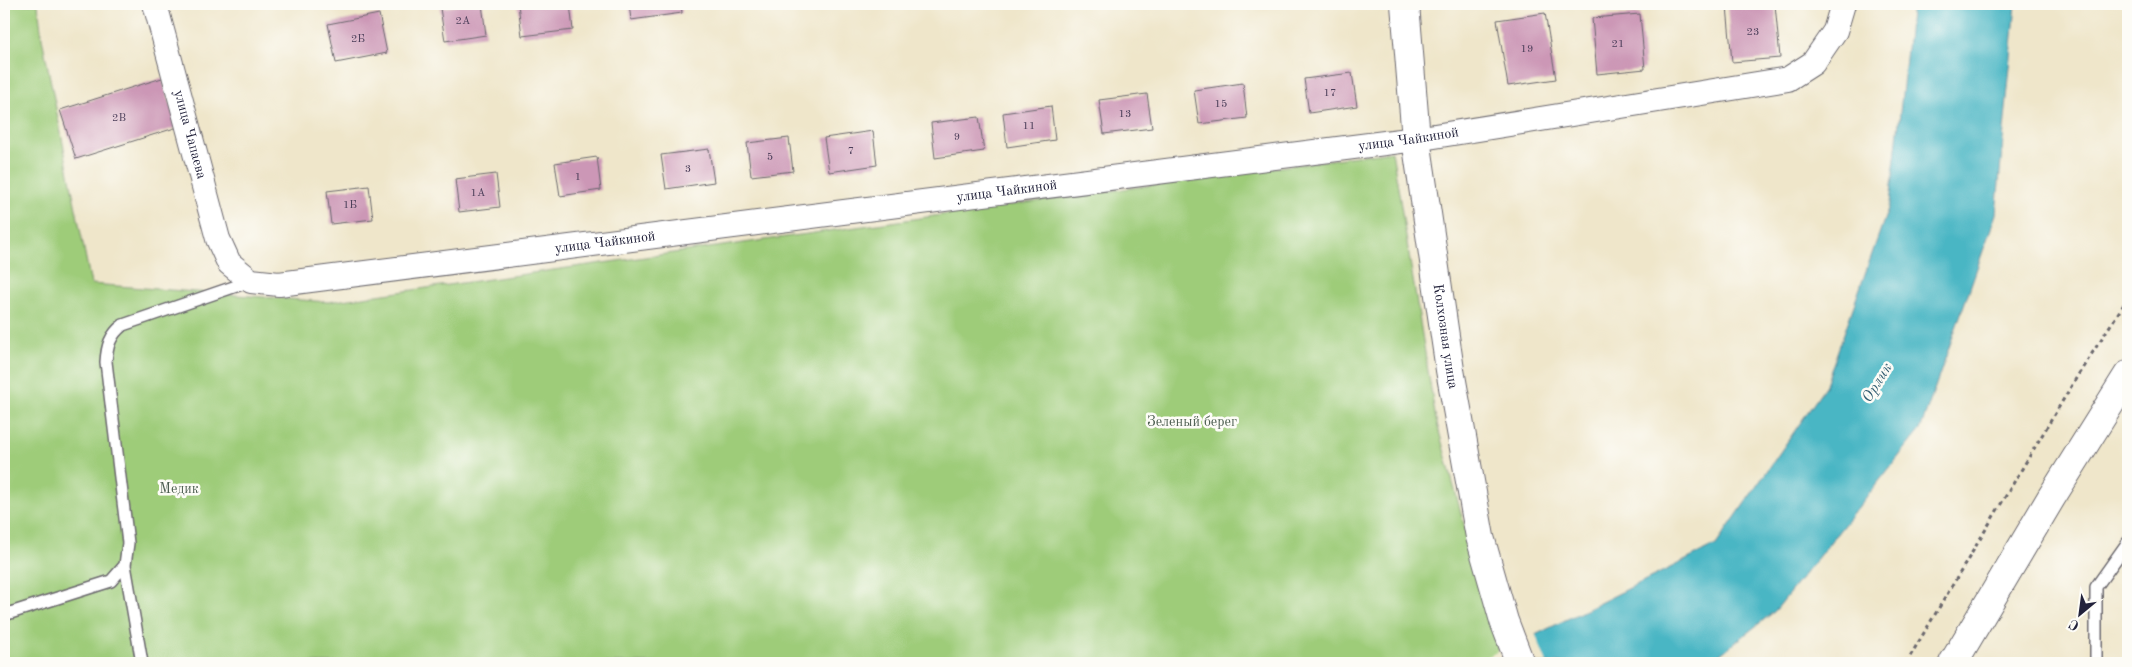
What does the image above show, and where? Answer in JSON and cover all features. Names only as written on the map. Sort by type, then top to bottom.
[{"type":"main road","name":"Колхозная улица","points":[[1405,4],[1416,138],[1450,370],[1480,537],[1504,621],[1520,663]]},
{"type":"main road","points":[[1953,663],[2051,498],[2128,375]]},
{"type":"street","name":"улица Чапаева","points":[[155,4],[218,239],[229,264],[251,281]]},
{"type":"street","name":"улица Чайкиной","points":[[251,281],[278,284],[1416,138],[1788,79],[1813,63],[1835,31],[1843,4]]},
{"type":"lane","points":[[142,663],[125,565],[128,543],[106,362],[107,345],[114,332],[123,325],[251,281]]},
{"type":"lane","points":[[2096,663],[2096,587],[2128,542]]},
{"type":"lane","points":[[4,615],[111,581],[125,565]]},
{"type":"path","points":[[1906,663],[2078,375],[2128,298]]},
{"type":"green space","name":"Зеленый берег","points":[[4,4],[38,4],[42,38],[91,284],[328,302],[1392,151],[1436,420],[1499,654],[1479,663],[4,663]]},
{"type":"water","name":"Орлик","points":[[1912,4],[2016,4],[1996,214],[1920,430],[1775,611],[1709,663],[1479,663],[1716,545],[1825,387],[1890,203]]},
{"type":"pier","points":[[1535,633],[1547,663],[1489,663],[1487,657]]},
{"type":"building","points":[[482,4],[486,35],[445,41],[440,8]]},
{"type":"building","points":[[518,4],[570,4],[573,30],[522,36]]},
{"type":"building","points":[[629,4],[681,4],[682,13],[631,20]]},
{"type":"building","points":[[1775,4],[1780,58],[1732,62],[1727,6]]},
{"type":"building","points":[[1545,13],[1556,79],[1508,86],[1497,20]]},
{"type":"building","points":[[379,14],[387,53],[336,63],[328,24]]},
{"type":"building","points":[[1640,14],[1645,69],[1597,74],[1592,18]]},
{"type":"building","points":[[1352,73],[1357,106],[1309,113],[1304,79]]},
{"type":"building","points":[[162,78],[178,127],[76,159],[60,110]]},
{"type":"building","points":[[1243,83],[1247,118],[1199,124],[1194,90]]},
{"type":"building","points":[[1147,94],[1152,128],[1104,134],[1099,100]]},
{"type":"building","points":[[1051,106],[1055,140],[1007,147],[1003,113]]},
{"type":"building","points":[[979,117],[984,151],[935,158],[931,123]]},
{"type":"building","points":[[873,131],[877,165],[829,172],[824,138]]},
{"type":"building","points":[[789,138],[793,171],[751,176],[747,143]]},
{"type":"building","points":[[709,149],[714,182],[666,189],[661,155]]},
{"type":"building","points":[[597,157],[601,190],[560,196],[555,163]]},
{"type":"building","points":[[496,174],[500,207],[459,212],[455,179]]},
{"type":"building","points":[[369,186],[373,219],[331,224],[327,191]]},
{"type":"park label","name":"Медик","points":[[179,489]]}]
